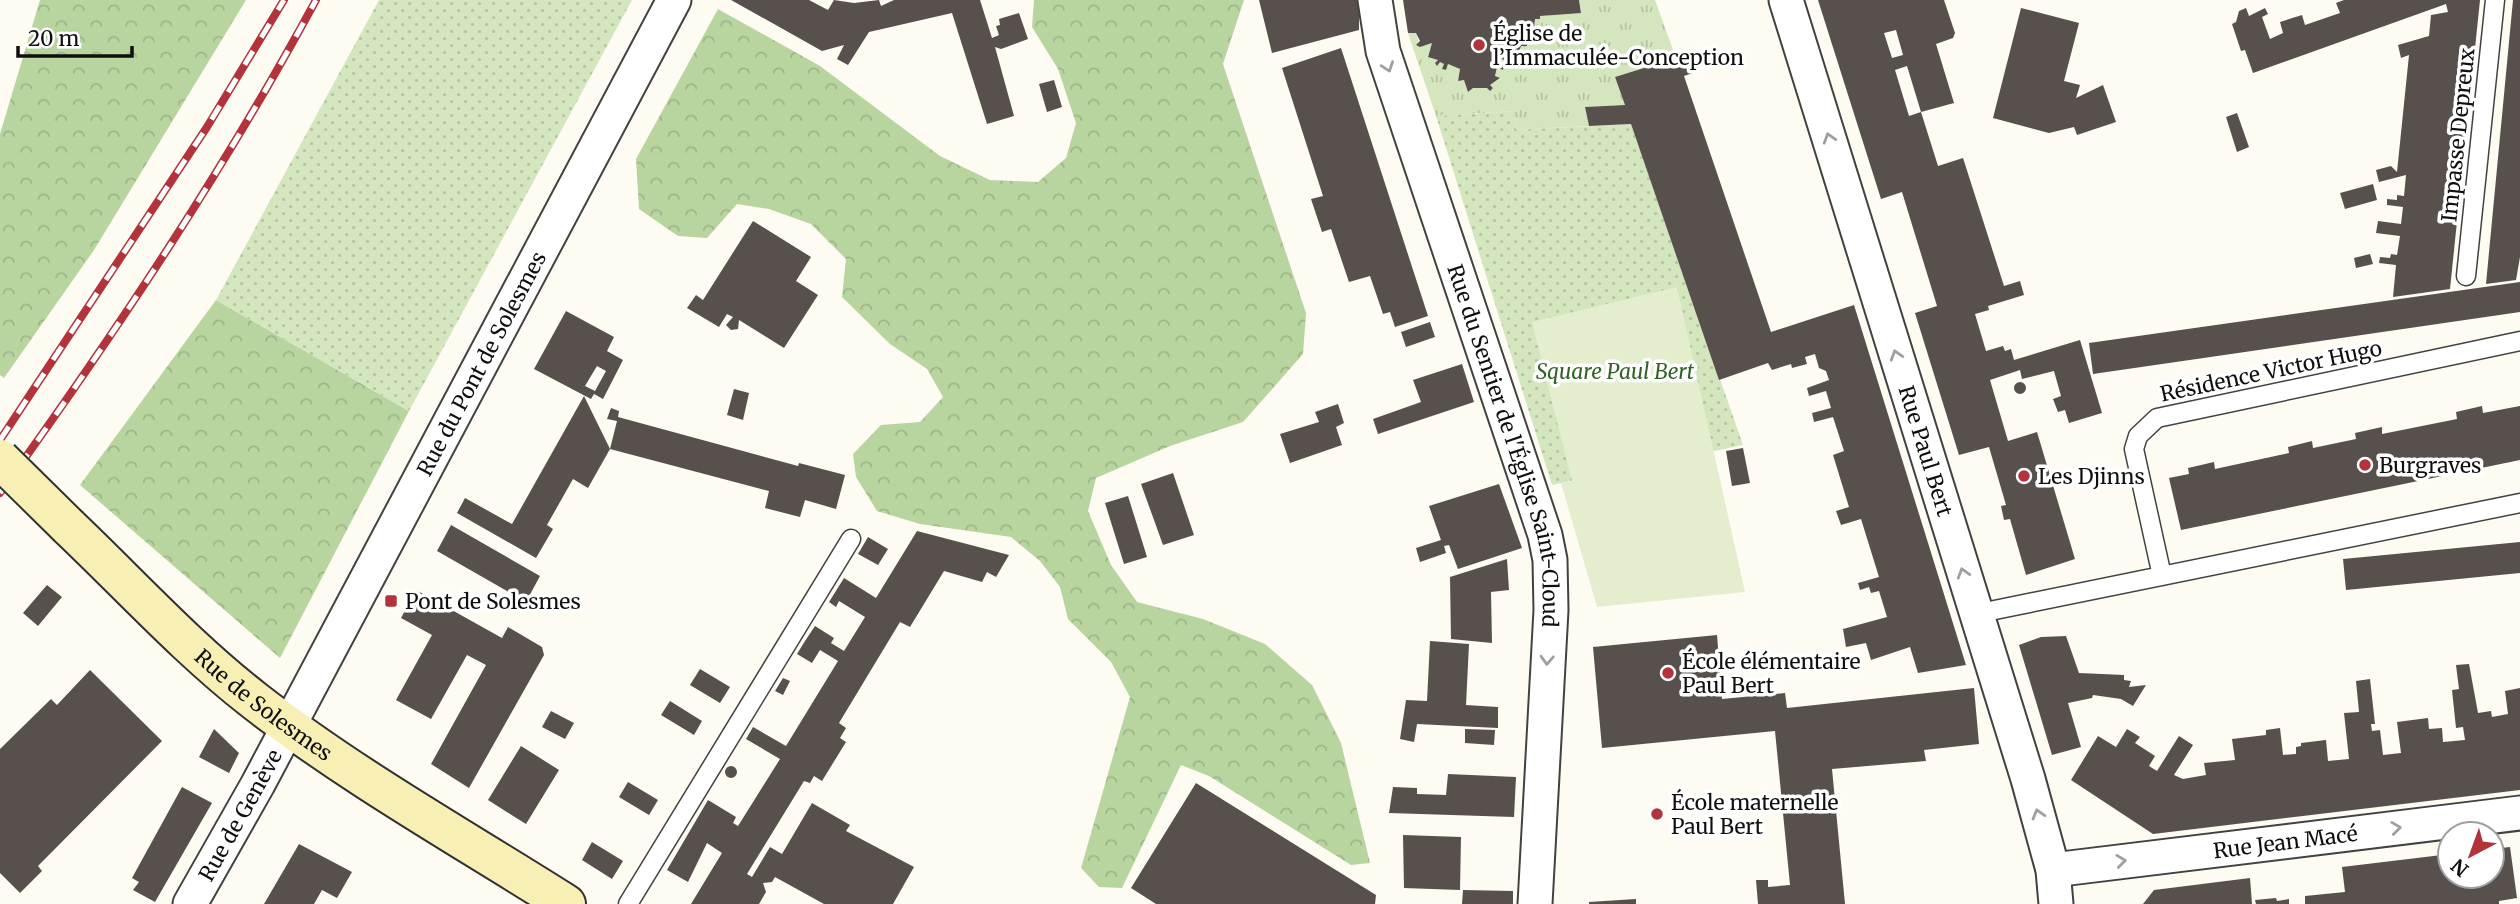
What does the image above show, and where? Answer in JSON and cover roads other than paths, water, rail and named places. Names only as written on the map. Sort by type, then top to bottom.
[{"type":"main road","name":"Rue de Solesmes","points":[[0,460],[203,656],[289,726],[566,904]]},
{"type":"street","name":"Rue du Pont de Solesmes","points":[[289,726],[674,0]]},
{"type":"street","name":"Rue du Sentier de l'Église Saint-Cloud","points":[[1375,0],[1383,51],[1545,534],[1550,560],[1551,610],[1535,904]]},
{"type":"street","name":"Rue Paul Bert","points":[[1786,0],[2053,870],[2056,904]]},
{"type":"street","name":"Rue de Genève","points":[[190,904],[289,726]]},
{"type":"street","name":"Rue Jean Macé","points":[[2053,870],[2520,813]]},
{"type":"lane","name":"Impasse Depreux","points":[[2466,276],[2495,0]]},
{"type":"lane","name":"Résidence Victor Hugo","points":[[2162,576],[2134,449],[2138,436],[2157,418],[2520,341]]},
{"type":"lane","points":[[1975,614],[2520,503]]},
{"type":"lane","points":[[628,904],[851,539]]},
{"type":"railway","points":[[0,440],[207,127],[284,0]]},
{"type":"railway","points":[[0,493],[166,252],[243,127],[316,0]]},
{"type":"place","name":"Église de l’Immaculée-Conception","points":[[1479,45]]},
{"type":"place","name":"Burgraves","points":[[2365,465]]},
{"type":"place","name":"Les Djinns","points":[[2024,476]]},
{"type":"place","name":"Pont de Solesmes","points":[[391,601]]},
{"type":"place","name":"École élémentaire Paul Bert","points":[[1668,673]]},
{"type":"place","name":"École maternelle Paul Bert","points":[[1657,814]]},
{"type":"park label","name":"Square Paul Bert","points":[[1615,371]]}]
